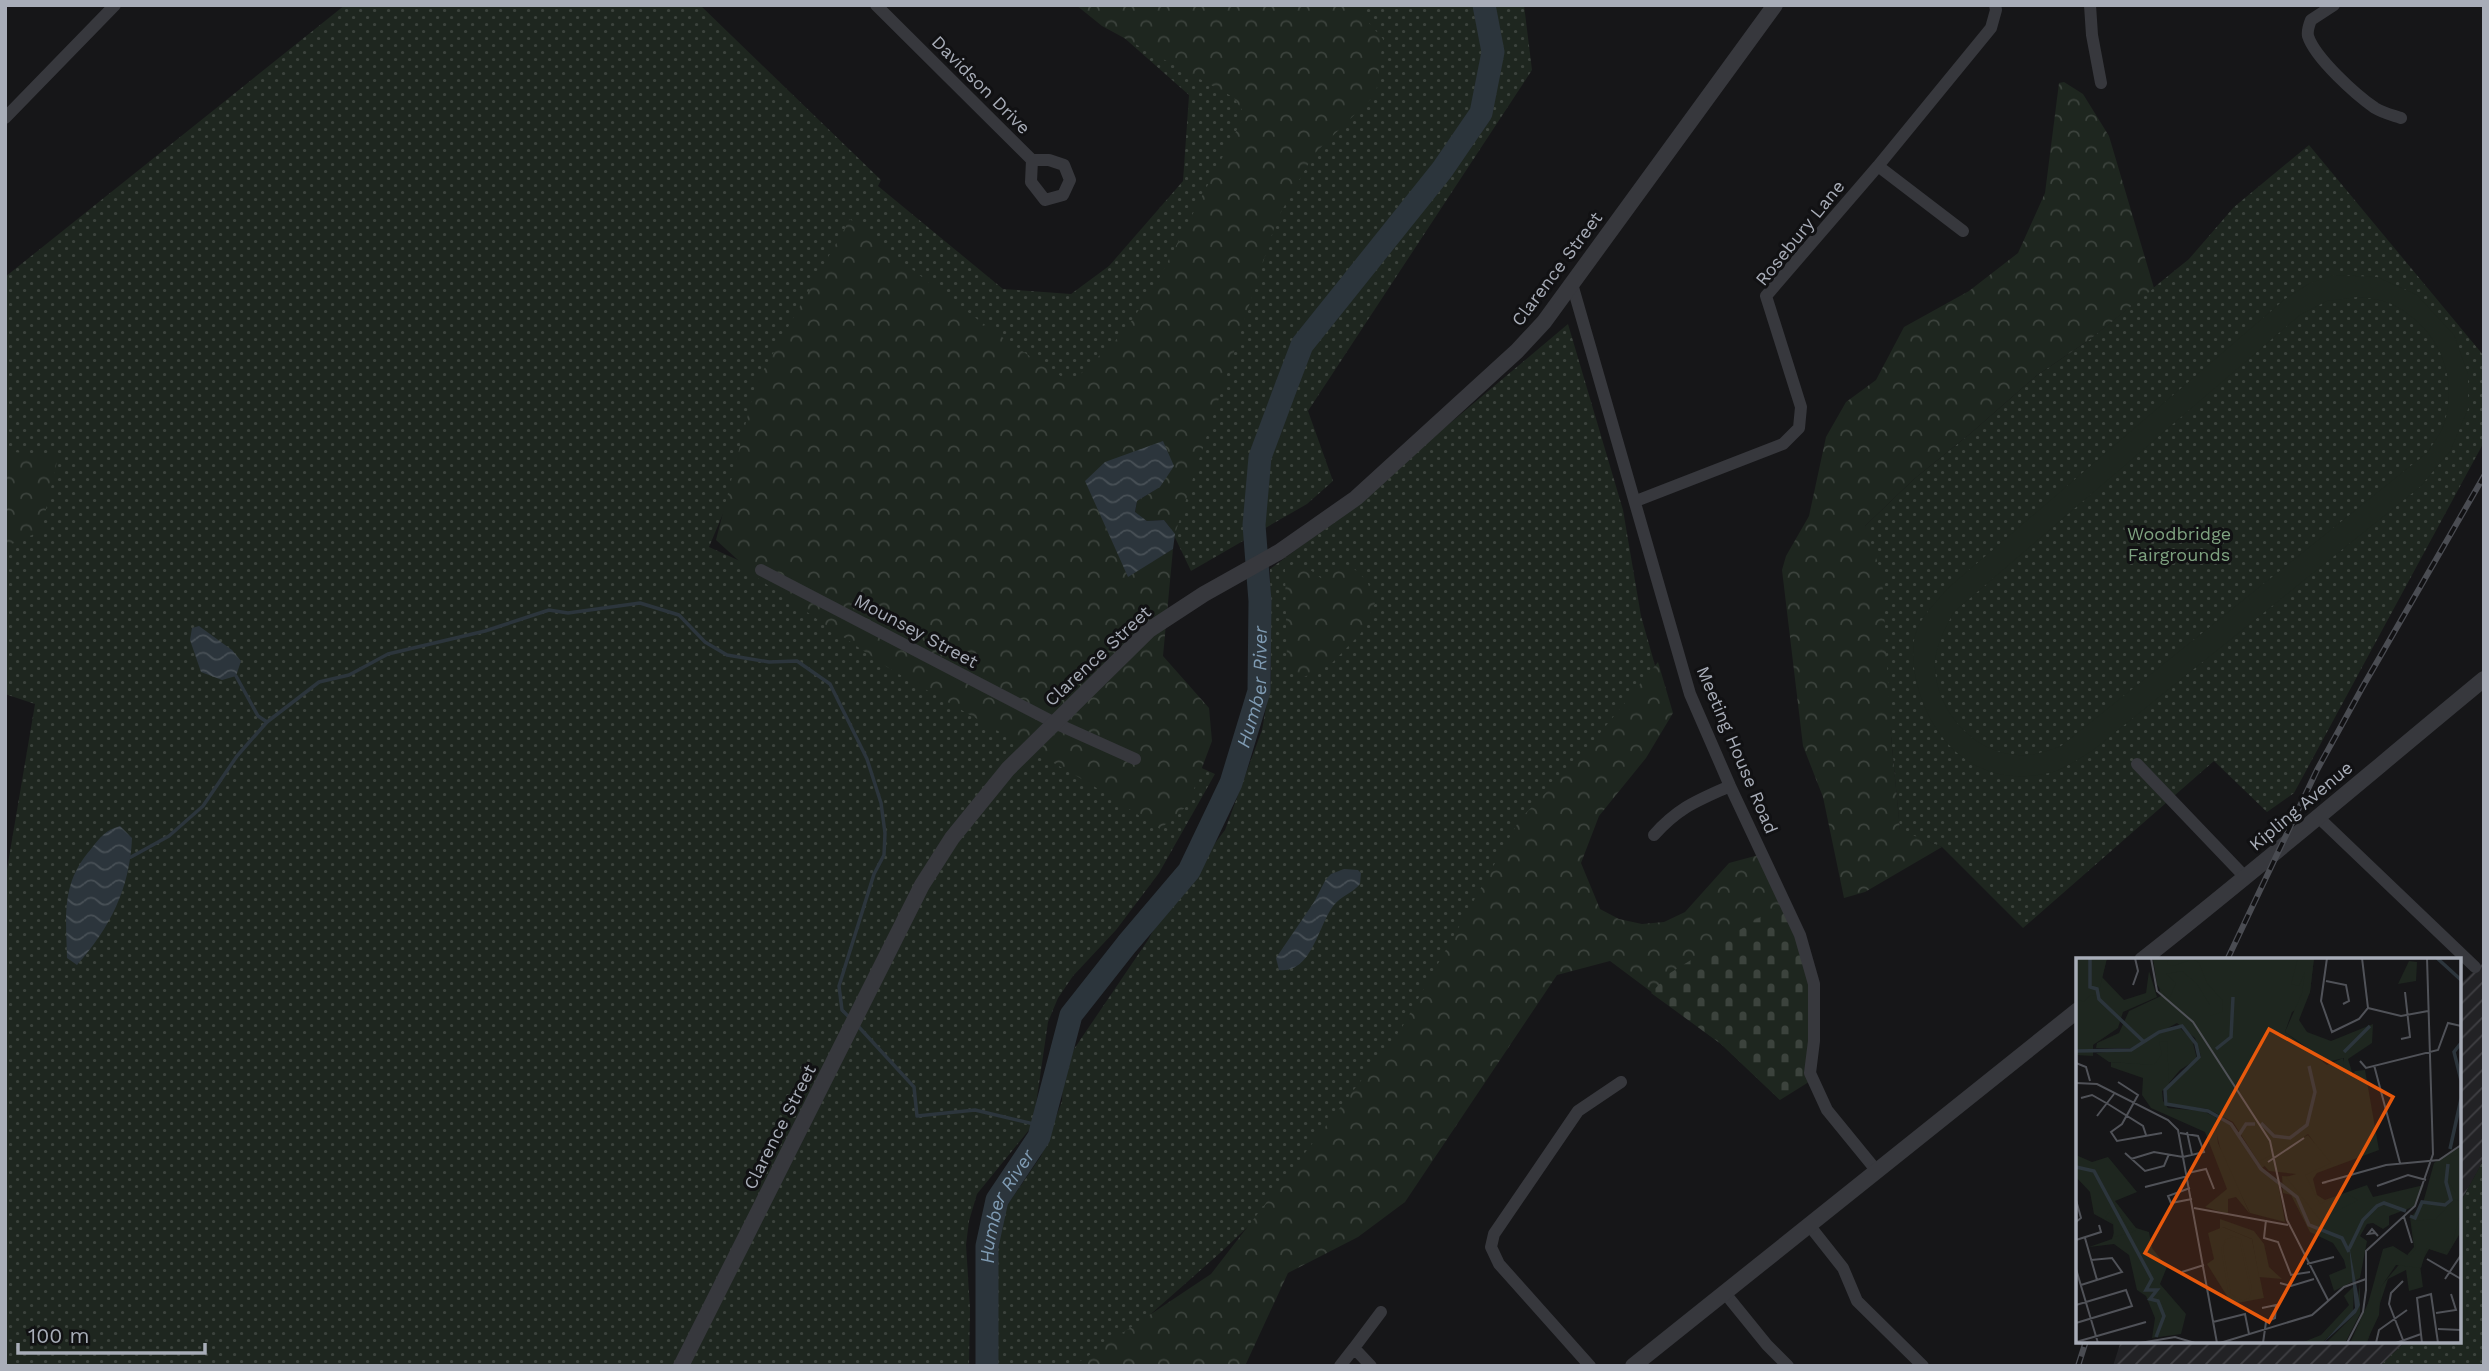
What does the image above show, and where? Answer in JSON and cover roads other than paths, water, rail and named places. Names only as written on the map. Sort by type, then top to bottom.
[{"type":"street","points":[[5,118],[115,5]]},
{"type":"street","name":"Davidson Drive","points":[[876,5],[1032,160]]},
{"type":"street","name":"Clarence Street","points":[[681,1366],[922,885],[952,838],[1000,779],[1149,630],[1279,552],[1356,498],[1490,378],[1544,322],[1775,5]]},
{"type":"street","name":"Rosebury Lane","points":[[1636,501],[1783,444],[1799,428],[1801,407],[1766,296],[1878,166],[1991,28],[1995,5]]},
{"type":"street","points":[[2090,5],[2092,35],[2101,83]]},
{"type":"street","points":[[2334,5],[2311,20],[2308,34],[2316,51],[2359,96],[2377,110],[2401,118]]},
{"type":"street","points":[[1878,166],[1963,230]]},
{"type":"street","name":"Meeting House Road","points":[[1573,284],[1690,694],[1800,935],[1814,984],[1814,1041],[1810,1073],[1827,1110],[1876,1170]]},
{"type":"street","name":"Mounsey Street","points":[[761,570],[1055,723],[1135,759]]},
{"type":"street","name":"Kipling Avenue","points":[[2145,958],[2246,878],[2484,679]]},
{"type":"street","points":[[2137,764],[2246,878]]},
{"type":"street","points":[[1654,835],[1687,805],[1730,786]]},
{"type":"street","points":[[2317,816],[2475,967]]},
{"type":"street","points":[[1633,1366],[2076,1012]]},
{"type":"street","points":[[1590,1366],[1499,1264],[1491,1247],[1494,1234],[1578,1111],[1621,1082]]},
{"type":"street","points":[[1809,1225],[1843,1268],[1859,1303],[1923,1366]]},
{"type":"street","points":[[1724,1292],[1767,1345],[1788,1366]]},
{"type":"street","points":[[1340,1366],[1381,1312]]},
{"type":"street","points":[[1354,1348],[1371,1366]]},
{"type":"water","points":[[1163,441],[1174,466],[1160,487],[1137,501],[1135,512],[1147,521],[1164,520],[1175,534],[1173,549],[1128,577],[1085,481],[1105,462]]},
{"type":"water","points":[[199,626],[232,650],[241,661],[236,676],[222,680],[201,672],[190,640],[192,628]]},
{"type":"water","points":[[120,826],[132,838],[127,874],[108,922],[77,965],[67,958],[67,900],[74,874],[97,841]]},
{"type":"water","points":[[1344,869],[1358,870],[1361,873],[1360,884],[1334,905],[1307,956],[1290,969],[1279,970],[1276,958],[1314,902],[1326,879]]},
{"type":"waterway","name":"Humber River","points":[[987,1366],[987,1246],[997,1200],[1039,1137],[1071,1015],[1189,871],[1231,783],[1259,691],[1260,601],[1254,525],[1260,457],[1302,345],[1442,170],[1481,113],[1493,52],[1484,5]]},
{"type":"waterway","points":[[131,857],[169,836],[203,806],[237,756],[267,722],[319,682],[349,675],[388,654],[485,631],[549,610],[568,613],[640,603],[679,615],[705,642],[727,655],[769,662],[797,661],[830,684],[867,759],[881,803],[885,833],[884,855],[874,874],[839,986],[842,1010],[849,1017]]},
{"type":"waterway","points":[[236,676],[258,716],[267,722]]},
{"type":"waterway","points":[[857,1025],[914,1087],[917,1116],[975,1110],[1042,1126]]},
{"type":"railway","points":[[2228,958],[2317,770],[2484,476]]},
{"type":"railway","points":[[2078,1366],[2085,1343]]},
{"type":"park label","name":"Woodbridge Fairgrounds","points":[[2179,544]]}]
